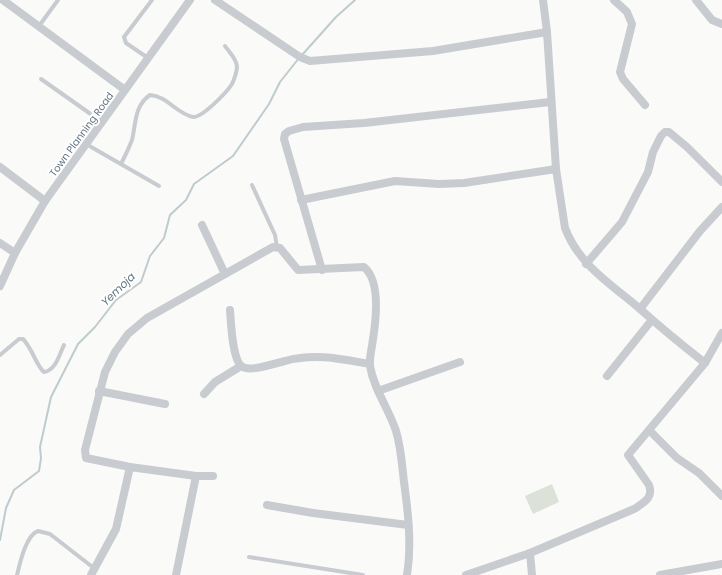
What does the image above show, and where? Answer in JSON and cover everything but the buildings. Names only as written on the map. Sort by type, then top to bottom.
[{"type":"street","points":[[3,0],[125,90]]},
{"type":"street","name":"Town Planning Road","points":[[0,286],[15,253],[45,201],[190,0]]},
{"type":"street","points":[[215,0],[300,57],[310,60],[434,51],[547,32]]},
{"type":"street","points":[[543,0],[547,32],[550,102],[556,169],[566,228],[573,245],[586,264],[640,309],[651,321],[705,363]]},
{"type":"street","points":[[614,0],[627,12],[632,24],[620,72],[623,79],[645,105]]},
{"type":"street","points":[[696,0],[712,20],[722,24]]},
{"type":"street","points":[[322,270],[284,139],[285,134],[293,129],[364,123],[550,102]]},
{"type":"street","points":[[586,264],[622,222],[648,172],[653,152],[661,136],[666,132],[669,132],[687,146],[722,182]]},
{"type":"street","points":[[0,167],[45,201]]},
{"type":"street","points":[[301,200],[396,181],[439,184],[464,183],[556,169]]},
{"type":"street","points":[[640,309],[700,231],[722,207]]},
{"type":"street","points":[[202,225],[225,274]]},
{"type":"street","points":[[0,243],[15,253]]},
{"type":"street","points":[[213,476],[196,476],[130,467],[90,459],[85,454],[99,391],[108,365],[128,334],[147,318],[273,247],[278,247],[298,270],[364,267],[372,278],[376,304],[370,364],[378,392],[396,430],[400,449],[408,525],[410,561],[407,575]]},
{"type":"street","points":[[230,310],[233,339],[241,366]]},
{"type":"street","points":[[607,376],[651,321]]},
{"type":"street","points":[[466,575],[530,552],[634,509],[648,499],[651,490],[649,485],[628,455],[650,431],[705,363],[722,333]]},
{"type":"street","points":[[241,366],[245,368],[265,367],[287,360],[320,356],[370,364]]},
{"type":"street","points":[[378,392],[460,362]]},
{"type":"street","points":[[204,394],[215,382],[241,366]]},
{"type":"street","points":[[99,391],[165,404]]},
{"type":"street","points":[[650,431],[676,458],[699,473],[721,494]]},
{"type":"street","points":[[93,572],[116,529],[130,467]]},
{"type":"street","points":[[176,575],[196,476]]},
{"type":"street","points":[[267,505],[313,514],[408,525]]},
{"type":"street","points":[[530,552],[532,575]]},
{"type":"street","points":[[660,575],[722,564]]},
{"type":"lane","points":[[39,26],[58,0]]},
{"type":"lane","points":[[148,58],[126,43],[124,37],[152,0]]},
{"type":"lane","points":[[121,164],[132,141],[140,106],[150,95],[157,96],[181,112],[192,117],[198,117],[204,113],[232,84],[238,67],[225,46]]},
{"type":"lane","points":[[41,79],[102,122]]},
{"type":"lane","points":[[86,144],[159,186]]},
{"type":"lane","points":[[252,185],[275,235],[278,247]]},
{"type":"lane","points":[[0,355],[19,339],[23,339],[37,359],[40,369],[44,372],[53,368],[64,345]]},
{"type":"lane","points":[[17,575],[23,554],[31,536],[38,531],[50,534],[93,572]]},
{"type":"lane","points":[[249,557],[363,575]]},
{"type":"shaded area","points":[[552,484],[559,502],[533,514],[525,496]]},
{"type":"waterway","name":"Yemoja","points":[[302,55],[336,17],[355,0]]},
{"type":"waterway","name":"Yemoja","points":[[0,540],[6,508],[14,490],[39,471],[41,458],[40,447],[51,397],[78,344],[95,327],[116,300],[141,282],[150,256],[164,238],[170,215],[186,200],[194,184],[233,156],[269,104],[280,82],[299,58]]}]
